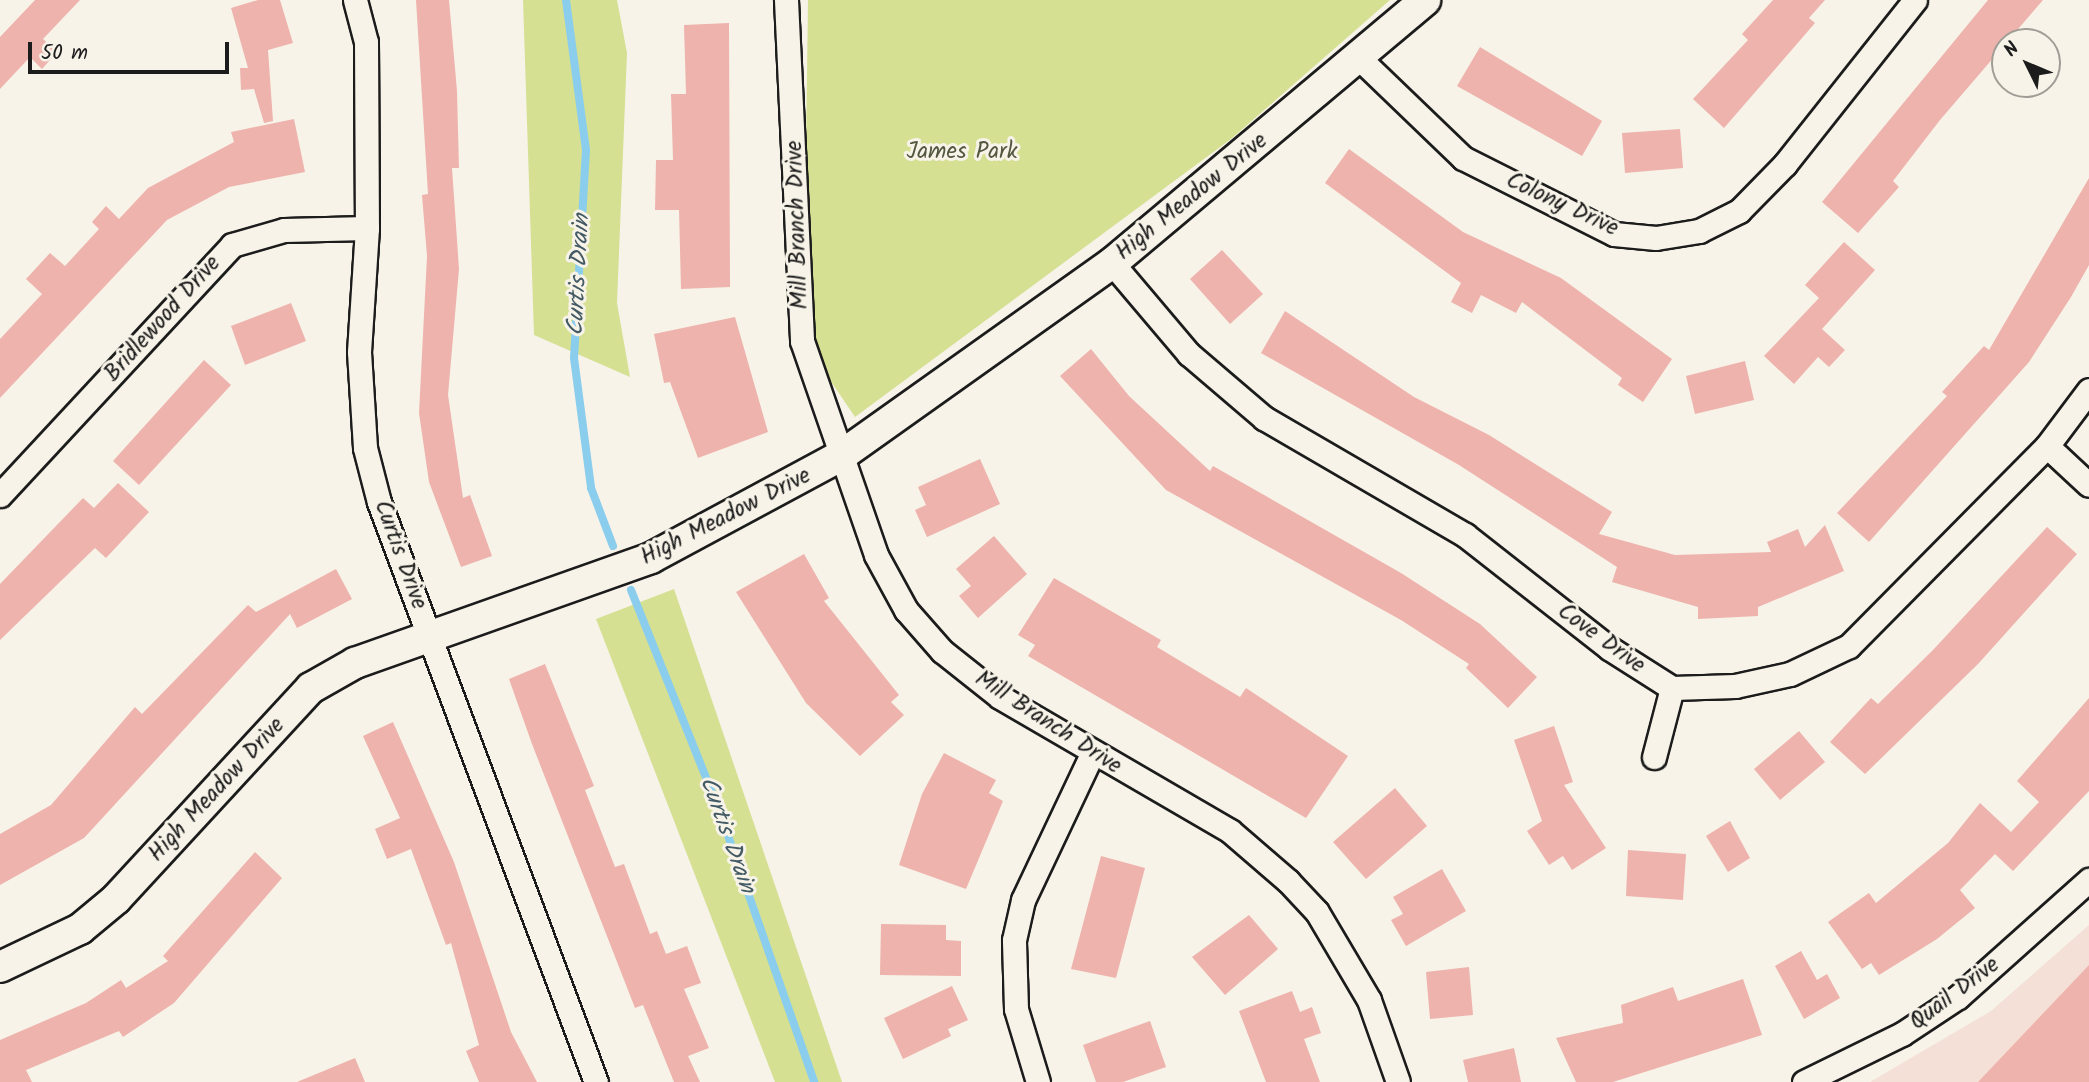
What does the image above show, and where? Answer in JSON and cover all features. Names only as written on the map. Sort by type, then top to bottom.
[{"type":"street","name":"Curtis Drive","points":[[355,0],[366,42],[368,228],[359,352],[365,448],[430,637],[596,1082]]},
{"type":"street","name":"Mill Branch Drive","points":[[786,0],[802,341],[876,555],[906,610],[942,651],[1000,697],[1092,754],[1230,831],[1303,896],[1369,1000],[1398,1082]]},
{"type":"street","name":"High Meadow Drive","points":[[0,967],[80,929],[116,899],[311,688],[355,663],[651,558],[842,455],[1111,263],[1360,58],[1425,0]]},
{"type":"street","name":"Colony Drive","points":[[1360,58],[1463,158],[1614,234],[1657,238],[1699,231],[1739,211],[1785,164],[1915,0]]},
{"type":"street","name":"Bridlewood Drive","points":[[0,495],[232,245],[284,230],[368,228]]},
{"type":"street","name":"Cove Drive","points":[[1111,263],[1189,354],[1264,418],[1465,536],[1609,648],[1672,688]]},
{"type":"street","points":[[1654,757],[1672,688],[1735,686],[1790,674],[1849,646],[2047,446],[2089,390]]},
{"type":"street","points":[[2047,446],[2089,485]]},
{"type":"street","points":[[1038,1082],[1016,1009],[1014,940],[1023,900],[1092,754]]},
{"type":"street","name":"Quail Drive","points":[[1804,1082],[1902,1034],[1958,997],[2089,880]]},
{"type":"shaded area","points":[[2089,925],[2089,1082],[1870,1082],[1991,1011]]},
{"type":"green space","points":[[523,0],[617,0],[627,53],[617,303],[630,377],[534,335]]},
{"type":"green space","name":"James Park","points":[[808,0],[1390,0],[1231,139],[855,417],[822,368],[811,315],[805,227]]},
{"type":"green space","points":[[674,589],[842,1082],[775,1082],[596,619]]},
{"type":"building","points":[[35,0],[80,0],[43,39],[57,52],[42,69],[30,57],[0,89],[0,37]]},
{"type":"building","points":[[258,0],[280,0],[293,43],[268,50],[273,121],[264,123],[254,89],[241,90],[240,68],[248,68],[231,8]]},
{"type":"building","points":[[416,0],[449,0],[457,91],[459,168],[452,168],[459,269],[448,395],[463,498],[470,495],[492,556],[461,567],[429,482],[419,413],[427,256],[422,195],[428,194]]},
{"type":"building","points":[[1773,0],[1825,0],[1809,18],[1815,23],[1724,128],[1693,99],[1748,40],[1742,34]]},
{"type":"building","points":[[1988,0],[2043,0],[2019,28],[1991,28],[1991,61],[1893,181],[1899,187],[1858,233],[1822,202]]},
{"type":"building","points":[[729,23],[730,287],[681,289],[679,210],[655,210],[656,160],[673,160],[671,94],[686,94],[684,25]]},
{"type":"building","points":[[1480,47],[1602,121],[1582,156],[1457,86]]},
{"type":"building","points":[[294,119],[305,172],[229,187],[167,220],[0,398],[0,339],[42,294],[26,279],[50,253],[65,266],[99,229],[92,222],[106,206],[119,219],[148,188],[234,142],[231,132]]},
{"type":"building","points":[[1680,129],[1683,168],[1625,173],[1622,133]]},
{"type":"building","points":[[1349,149],[1463,232],[1561,278],[1672,359],[1643,402],[1618,385],[1622,378],[1522,302],[1516,313],[1481,295],[1472,313],[1451,302],[1461,283],[1325,183]]},
{"type":"building","points":[[2089,178],[2089,265],[2071,297],[2029,362],[1869,542],[1837,513],[1947,396],[1942,392],[1984,346],[1989,350]]},
{"type":"building","points":[[1844,242],[1875,270],[1822,329],[1845,350],[1829,367],[1818,357],[1794,384],[1764,356],[1819,298],[1805,285]]},
{"type":"building","points":[[1222,250],[1263,294],[1230,324],[1190,279]]},
{"type":"building","points":[[291,303],[306,341],[245,365],[231,326]]},
{"type":"building","points":[[1285,311],[1414,397],[1489,435],[1612,512],[1599,534],[1675,555],[1771,552],[1767,542],[1798,529],[1805,547],[1825,525],[1844,571],[1758,607],[1758,616],[1698,619],[1698,607],[1612,582],[1617,567],[1459,465],[1261,353]]},
{"type":"building","points":[[735,317],[768,432],[698,458],[670,382],[664,383],[654,334]]},
{"type":"building","points":[[1091,349],[1129,396],[1210,471],[1213,466],[1401,573],[1480,624],[1537,677],[1508,708],[1466,668],[1469,664],[1401,620],[1166,490],[1060,376]]},
{"type":"building","points":[[204,360],[231,385],[139,485],[113,461]]},
{"type":"building","points":[[1745,361],[1754,400],[1695,414],[1686,376]]},
{"type":"building","points":[[980,459],[1000,504],[927,537],[915,510],[926,505],[918,487]]},
{"type":"building","points":[[118,483],[149,512],[106,558],[95,548],[0,640],[0,584],[83,498],[94,508]]},
{"type":"building","points":[[2047,527],[2077,554],[1978,664],[1865,774],[1830,742],[1871,698],[1878,704],[1933,650]]},
{"type":"building","points":[[994,536],[1027,574],[978,618],[959,596],[971,586],[956,569]]},
{"type":"building","points":[[804,554],[829,598],[824,601],[899,695],[891,702],[904,715],[860,756],[806,703],[736,592]]},
{"type":"building","points":[[336,569],[352,599],[297,628],[290,614],[84,838],[0,885],[0,834],[51,805],[135,707],[142,714],[248,605],[256,612]]},
{"type":"building","points":[[1054,578],[1161,640],[1157,647],[1240,697],[1246,688],[1348,756],[1306,818],[1028,656],[1035,645],[1018,635]]},
{"type":"building","points":[[545,664],[594,786],[585,790],[615,867],[624,864],[650,934],[657,931],[666,954],[687,946],[701,983],[684,989],[709,1048],[688,1056],[700,1082],[674,1082],[643,1005],[635,1008],[532,744],[509,679]]},
{"type":"building","points":[[2089,698],[2089,791],[2013,871],[1995,854],[1960,890],[1975,908],[1937,939],[1879,975],[1871,963],[1862,969],[1828,922],[1869,893],[1876,903],[1948,843],[1980,803],[2011,832],[2039,802],[2017,781]]},
{"type":"building","points":[[393,722],[454,862],[511,1032],[537,1082],[479,1082],[466,1051],[479,1045],[451,943],[446,945],[411,849],[387,859],[375,829],[400,818],[363,736]]},
{"type":"building","points":[[1554,726],[1573,782],[1564,785],[1606,848],[1572,870],[1563,856],[1549,865],[1527,831],[1542,821],[1514,740]]},
{"type":"building","points":[[1799,731],[1825,762],[1780,800],[1754,769]]},
{"type":"building","points":[[944,753],[996,780],[989,793],[1003,801],[966,889],[899,865],[922,794]]},
{"type":"building","points":[[1395,788],[1427,826],[1366,879],[1333,842]]},
{"type":"building","points":[[1730,821],[1750,858],[1728,872],[1706,836]]},
{"type":"building","points":[[1628,850],[1686,854],[1683,900],[1626,896]]},
{"type":"building","points":[[255,852],[282,878],[174,1003],[123,1037],[119,1031],[26,1070],[32,1082],[0,1082],[0,1040],[86,1003],[121,980],[126,988],[168,961],[163,956]]},
{"type":"building","points":[[1101,856],[1145,868],[1116,978],[1071,969]]},
{"type":"building","points":[[1442,869],[1466,911],[1406,946],[1391,920],[1403,914],[1393,897]]},
{"type":"building","points":[[1249,915],[1278,949],[1225,995],[1192,957]]},
{"type":"building","points":[[881,924],[946,925],[946,940],[961,941],[961,976],[880,975]]},
{"type":"building","points":[[1801,951],[1817,980],[1827,974],[1840,998],[1804,1019],[1775,966]]},
{"type":"building","points":[[2089,965],[2089,1082],[1978,1082]]},
{"type":"building","points":[[1469,967],[1473,1015],[1430,1019],[1426,972]]},
{"type":"building","points":[[1743,979],[1762,1035],[1613,1082],[1576,1082],[1556,1038],[1623,1023],[1621,1005],[1673,987],[1678,1001]]},
{"type":"building","points":[[952,986],[968,1020],[948,1029],[951,1036],[903,1059],[884,1018]]},
{"type":"building","points":[[1292,991],[1300,1012],[1312,1007],[1321,1033],[1304,1039],[1320,1082],[1266,1082],[1239,1011]]},
{"type":"building","points":[[1150,1021],[1166,1067],[1123,1082],[1096,1082],[1083,1045]]},
{"type":"building","points":[[1514,1048],[1521,1082],[1468,1082],[1463,1060]]},
{"type":"building","points":[[355,1058],[365,1082],[297,1082]]},
{"type":"waterway","name":"Curtis Drain","points":[[566,0],[586,150],[574,358],[591,488],[613,546]]},
{"type":"waterway","name":"Curtis Drain","points":[[631,590],[719,810],[814,1082]]}]
